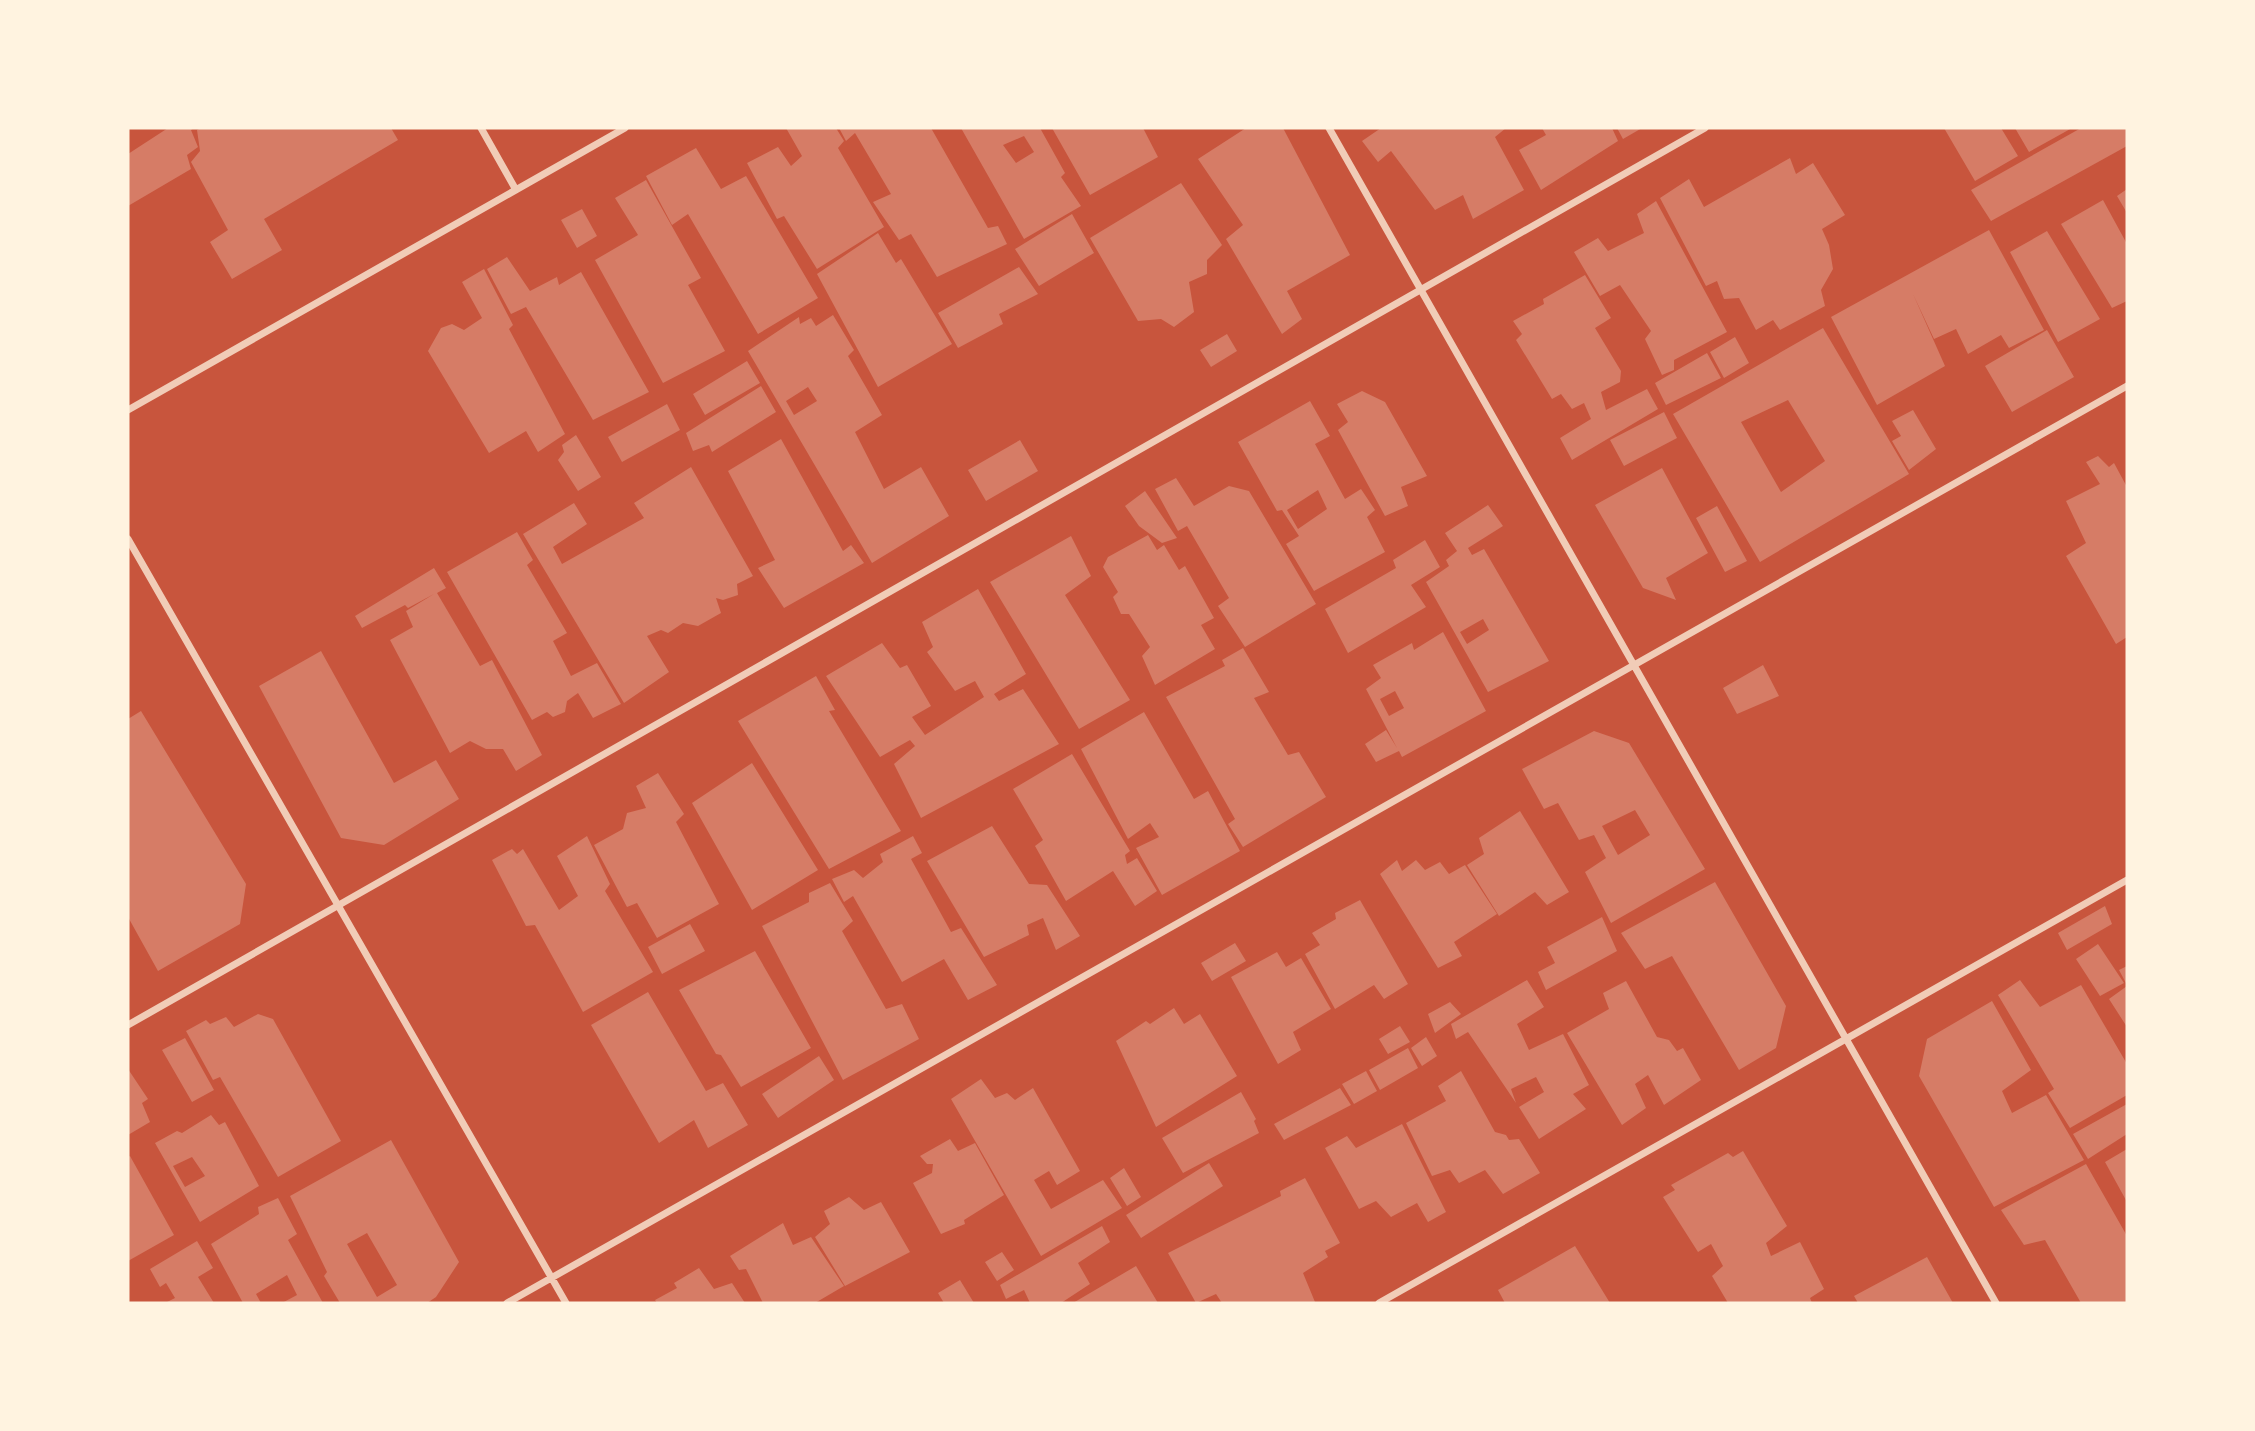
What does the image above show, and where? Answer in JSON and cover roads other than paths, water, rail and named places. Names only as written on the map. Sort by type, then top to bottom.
[{"type":"street","points":[[481,128],[516,190]]},
{"type":"street","points":[[128,410],[625,128]]},
{"type":"street","points":[[1329,128],[1996,1303]]},
{"type":"street","points":[[128,1025],[1705,128]]},
{"type":"street","points":[[507,1303],[2127,386]]},
{"type":"street","points":[[128,539],[566,1303]]},
{"type":"street","points":[[1379,1303],[2127,880]]}]
